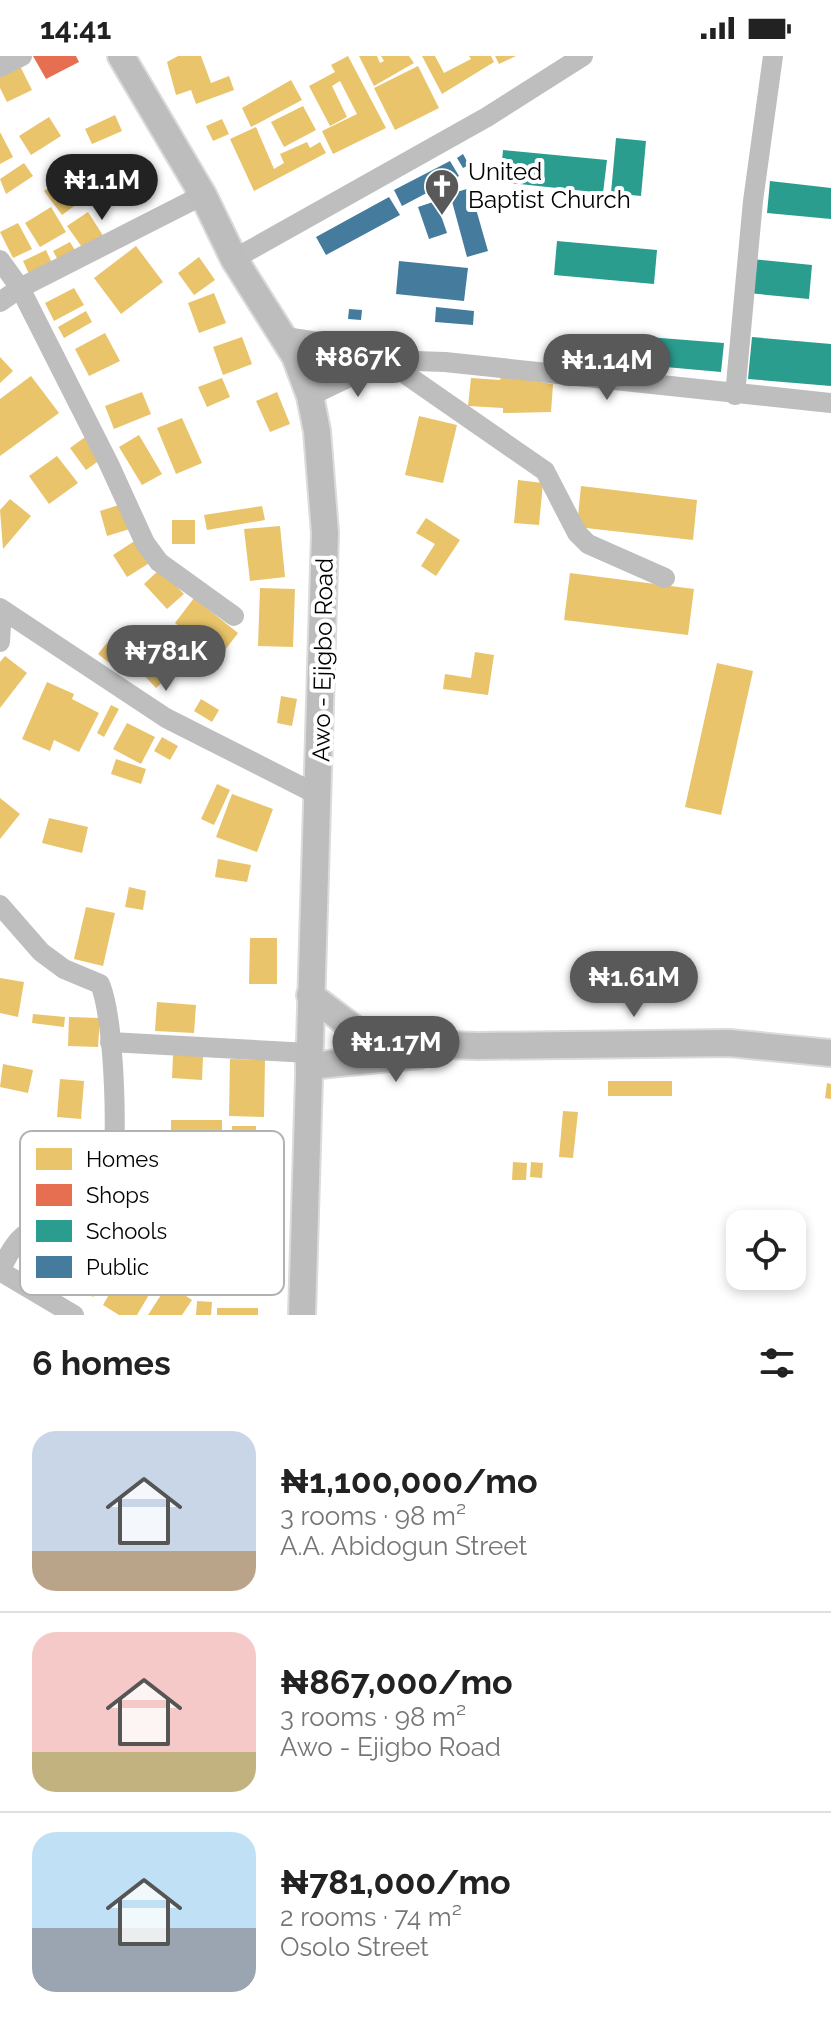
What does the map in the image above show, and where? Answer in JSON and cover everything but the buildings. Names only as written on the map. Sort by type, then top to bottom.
[{"type":"main road","name":"Awo - Ejigbo Road","points":[[121,56],[203,195],[234,259],[285,337],[310,396],[324,478],[320,796],[310,995],[302,1315]]},
{"type":"main road","points":[[310,995],[348,1027],[375,1040],[478,1046],[729,1043],[831,1053]]},
{"type":"main road","points":[[309,1060],[352,1065],[478,1046]]},
{"type":"street","points":[[0,67],[22,56]]},
{"type":"street","points":[[234,259],[487,117],[583,56]]},
{"type":"street","points":[[735,395],[753,201],[773,56]]},
{"type":"street","points":[[0,302],[20,288],[203,195]]},
{"type":"street","points":[[0,260],[20,288],[145,543],[159,562],[234,616]]},
{"type":"street","points":[[285,337],[345,346],[385,360],[545,471],[577,533],[588,544],[665,578]]},
{"type":"street","points":[[310,396],[385,360],[445,362],[831,403]]},
{"type":"street","points":[[1,609],[166,718],[320,796]]},
{"type":"street","points":[[0,642],[1,609]]},
{"type":"street","points":[[0,905],[41,952],[64,969],[100,984],[105,998],[110,1042],[114,1131]]},
{"type":"street","points":[[110,1042],[309,1060]]},
{"type":"street","points":[[20,1238],[0,1271],[20,1288]]},
{"type":"street","points":[[43,1308],[74,1315]]},
{"type":"place","name":"United Baptist Church","points":[[442,217]]}]
